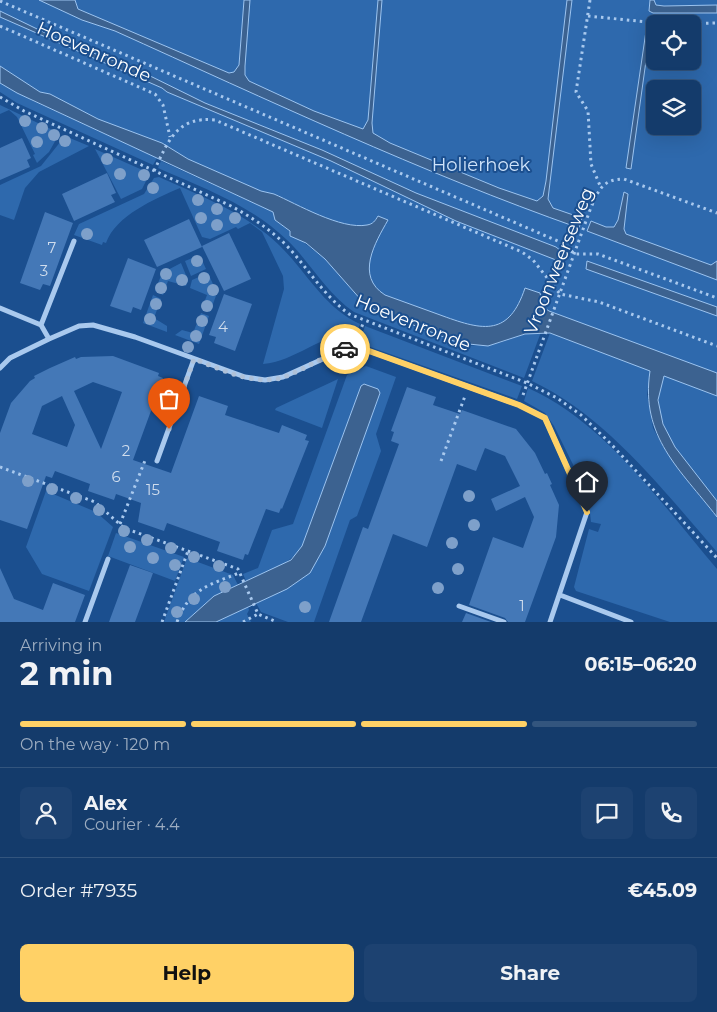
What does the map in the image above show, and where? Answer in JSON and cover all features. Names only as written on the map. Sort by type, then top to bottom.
[{"type":"street","points":[[41,325],[74,241]]},
{"type":"street","points":[[0,308],[41,325],[49,339]]},
{"type":"street","points":[[0,368],[10,358],[49,339],[79,326],[93,325],[126,334],[245,377],[265,380],[283,377],[338,352],[354,348],[369,351],[519,405],[545,418],[587,512],[550,622]]},
{"type":"street","points":[[157,461],[194,359]]},
{"type":"street","points":[[85,622],[108,559]]},
{"type":"street","points":[[560,594],[631,622]]},
{"type":"street","points":[[459,606],[504,622]]},
{"type":"path","points":[[590,0],[576,92],[588,112],[591,164],[601,188]]},
{"type":"path","points":[[0,1],[560,242],[575,254],[598,254],[717,298]]},
{"type":"path","points":[[588,16],[646,22]]},
{"type":"path","points":[[701,23],[717,23]]},
{"type":"path","name":"Hoevenronde","points":[[0,26],[155,94],[163,105],[169,138]]},
{"type":"path","name":"Hoevenronde","points":[[0,97],[24,111],[231,206],[273,232],[336,305],[364,321],[527,383],[557,398],[581,415],[646,478],[717,558]]},
{"type":"path","points":[[154,171],[169,138],[195,120],[215,120],[522,252],[533,260],[560,294],[599,302],[717,346]]},
{"type":"path","name":"Vroonweerseweg","points":[[519,405],[590,210],[601,188],[612,179],[624,179],[717,213]]},
{"type":"path","points":[[354,348],[364,321]]},
{"type":"path","points":[[441,461],[468,387]]},
{"type":"path","points":[[120,524],[145,458],[157,461]]},
{"type":"path","points":[[0,467],[95,502],[120,524],[238,569],[258,614],[277,622]]},
{"type":"path","points":[[162,622],[188,551]]},
{"type":"path","points":[[177,622],[183,607],[190,597],[208,586],[239,573]]},
{"type":"path","points":[[243,622],[258,614]]},
{"type":"green space","name":"Holierhoek","points":[[0,0],[717,0],[717,381],[542,320],[474,340],[376,299],[281,210],[0,73]]},
{"type":"green space","points":[[0,83],[33,101],[157,158],[153,165],[17,103],[0,92]]},
{"type":"green space","points":[[0,105],[57,132],[58,136],[49,152],[37,163],[33,155],[35,154],[17,117],[9,110],[0,114]]},
{"type":"green space","points":[[65,136],[89,146],[39,172],[25,188],[14,220],[0,215],[0,185],[41,166]]},
{"type":"green space","points":[[95,149],[147,172],[148,177],[142,189],[121,199]]},
{"type":"green space","points":[[161,161],[273,212],[275,220],[325,259],[362,301],[394,319],[468,346],[499,343],[525,334],[541,332],[524,378],[354,312],[335,296],[296,249],[273,228],[226,198],[158,168]]},
{"type":"green space","points":[[159,177],[238,214],[266,234],[289,255],[325,299],[347,317],[360,324],[356,334],[332,337],[287,358],[263,364],[284,289],[283,276],[262,232],[250,223],[210,239],[202,237],[180,188],[148,203],[127,216],[111,233],[106,243],[103,242],[102,245],[74,235],[79,224],[144,194],[154,178]]},
{"type":"green space","points":[[197,256],[201,258],[206,269],[191,276],[185,261]]},
{"type":"green space","points":[[181,263],[188,280],[186,286],[168,281],[163,295],[155,291],[162,273]]},
{"type":"green space","points":[[208,273],[217,293],[210,312],[202,308],[207,295],[190,288],[192,280]]},
{"type":"green space","points":[[153,295],[161,299],[154,318],[167,326],[167,332],[143,323]]},
{"type":"green space","points":[[201,313],[209,316],[199,344],[175,335],[182,330],[193,333]]},
{"type":"green space","points":[[365,326],[522,386],[517,399],[359,343]]},
{"type":"green space","points":[[550,333],[651,371],[647,394],[653,428],[664,448],[717,517],[717,552],[655,480],[609,434],[559,396],[532,381]]},
{"type":"green space","points":[[366,366],[396,377],[376,434],[381,451],[357,516],[350,520],[314,622],[288,622],[261,612],[256,603],[297,581],[305,575],[319,558],[380,393],[378,389],[361,386],[302,546],[297,553],[285,563],[246,581],[243,574],[258,568],[272,530],[293,524],[347,375]]},
{"type":"green space","points":[[663,375],[717,396],[717,501],[683,458],[665,427],[660,411],[659,393]]},
{"type":"green space","points":[[338,379],[322,428],[275,410],[276,408]]},
{"type":"green space","points":[[528,388],[556,403],[582,421],[607,443],[654,493],[717,569],[717,622],[670,622],[576,591],[574,587],[589,529],[598,532],[601,524],[591,522],[588,495],[554,426],[545,413],[524,401]]},
{"type":"green space","points":[[46,491],[96,512],[113,527],[89,591],[42,574],[26,547]]},
{"type":"green space","points":[[116,533],[184,557],[175,581],[108,556]]},
{"type":"green space","points":[[187,558],[233,575],[238,585],[214,596],[185,622],[164,622]]},
{"type":"green space","points":[[248,607],[247,614],[251,622],[216,622]]},
{"type":"shaded area","points":[[39,0],[75,0],[78,9],[229,73],[234,72],[239,65],[244,0],[250,0],[245,66],[245,75],[249,81],[314,111],[363,129],[368,120],[378,0],[382,0],[372,123],[373,133],[390,143],[499,188],[537,201],[543,196],[546,181],[567,0],[572,0],[548,199],[553,208],[582,218],[579,228],[403,159],[115,31],[82,20]]},
{"type":"shaded area","points":[[650,0],[654,0],[656,5],[664,6],[717,5],[717,13],[653,13],[649,11]]},
{"type":"shaded area","points":[[0,11],[64,42],[136,69],[205,103],[322,150],[416,193],[556,247],[561,251],[561,255],[556,260],[456,221],[331,161],[167,92],[162,88],[0,17]]},
{"type":"shaded area","points":[[646,31],[646,61],[631,169],[626,168]]},
{"type":"shaded area","points":[[0,66],[40,92],[50,94],[98,119],[162,143],[188,159],[261,191],[274,194],[319,215],[356,226],[371,224],[378,216],[388,220],[373,249],[369,269],[376,287],[385,295],[471,325],[493,326],[503,322],[511,315],[519,304],[525,288],[540,293],[543,307],[549,311],[717,373],[717,396],[664,376],[658,400],[663,424],[675,447],[717,501],[717,517],[677,467],[657,434],[651,415],[648,394],[650,371],[550,333],[525,334],[488,346],[459,343],[375,310],[362,301],[325,259],[306,243],[290,236],[290,231],[275,220],[273,212],[17,93],[0,83]]},
{"type":"shaded area","points":[[624,192],[628,194],[624,229],[626,234],[711,265],[717,261],[717,280],[587,231],[591,221],[606,227],[614,227],[618,220]]},
{"type":"shaded area","points":[[587,261],[717,307],[717,316],[586,269]]},
{"type":"shaded area","points":[[364,384],[378,389],[380,393],[325,546],[310,573],[287,589],[216,622],[185,622],[214,596],[291,560],[302,546],[361,386]]},
{"type":"building","points":[[22,138],[31,158],[27,160],[30,167],[0,180],[0,148]]},
{"type":"building","points":[[107,173],[116,193],[111,195],[115,202],[74,221],[62,194]]},
{"type":"building","points":[[45,212],[73,223],[50,286],[43,284],[40,290],[20,283]]},
{"type":"building","points":[[189,219],[202,247],[157,267],[144,240]]},
{"type":"building","points":[[229,233],[251,279],[224,291],[202,246]]},
{"type":"building","points":[[128,258],[156,269],[141,310],[133,307],[131,313],[110,306]]},
{"type":"building","points":[[224,294],[252,304],[235,351],[214,343],[216,337],[209,335]]},
{"type":"building","points":[[113,356],[159,373],[158,376],[163,378],[133,460],[171,473],[199,396],[228,406],[225,415],[279,433],[282,425],[307,435],[305,440],[309,441],[282,509],[279,513],[266,509],[248,555],[245,554],[243,560],[217,551],[220,542],[167,523],[164,531],[138,522],[141,503],[116,494],[114,500],[88,491],[90,484],[55,471],[52,478],[46,476],[27,529],[0,520],[0,433],[11,403],[30,381],[35,378],[34,376],[75,357],[76,359],[81,357]],"holes":[[[93,382],[122,392],[101,449],[74,391]],[[62,396],[75,425],[67,447],[32,434],[42,406]]]},
{"type":"building","points":[[407,387],[436,397],[433,405],[460,414],[462,410],[516,429],[535,453],[545,474],[547,473],[559,505],[556,537],[525,622],[508,622],[505,618],[469,605],[493,537],[523,548],[534,517],[525,497],[496,511],[491,499],[520,486],[505,456],[485,448],[476,471],[457,464],[427,547],[393,534],[361,622],[329,622],[363,527],[368,529],[399,444],[391,441],[394,432],[391,431]]},
{"type":"building","points":[[130,565],[153,573],[148,587],[135,622],[109,622]]},
{"type":"building","points":[[0,568],[14,599],[43,610],[53,583],[85,595],[75,622],[0,622]]},
{"type":"building","points":[[466,613],[491,622],[462,622]]},
{"type":"way so far","points":[[169,429],[194,359],[245,377],[265,380],[283,377],[345,349]]},
{"type":"route","points":[[345,349],[354,348],[369,351],[519,405],[545,418],[587,512]]}]
